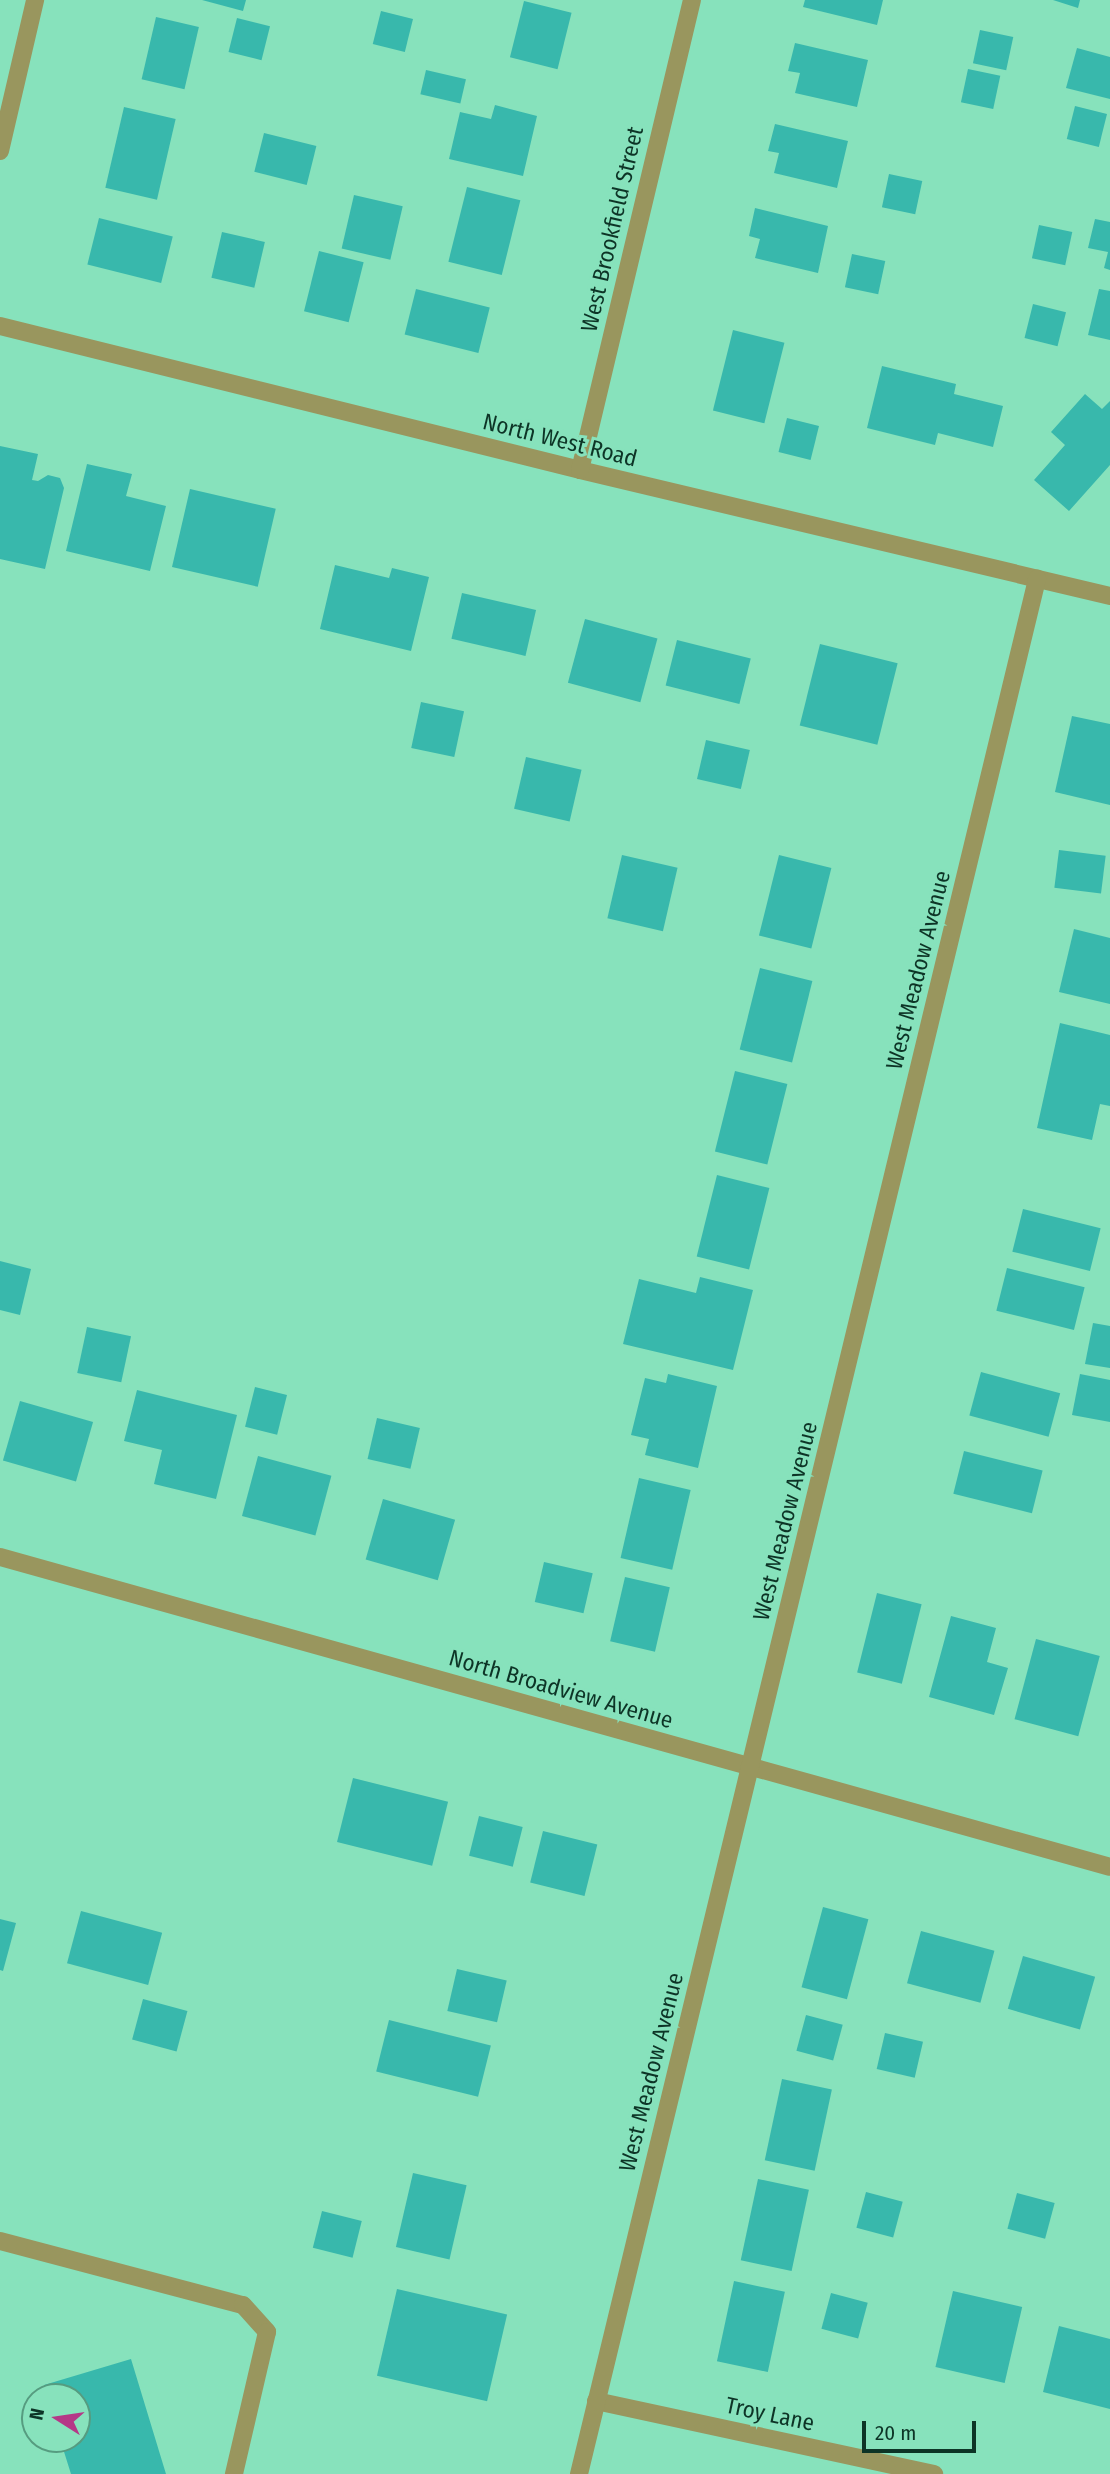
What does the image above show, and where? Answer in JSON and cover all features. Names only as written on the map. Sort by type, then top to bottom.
[{"type":"street","points":[[0,151],[35,0]]},
{"type":"street","name":"West Brookfield Street","points":[[580,470],[692,0]]},
{"type":"street","name":"North West Road","points":[[0,326],[580,470],[1110,596]]},
{"type":"street","name":"West Meadow Avenue","points":[[579,2474],[1037,579]]},
{"type":"street","name":"North Broadview Avenue","points":[[0,1557],[1110,1867]]},
{"type":"street","points":[[0,2241],[243,2305],[267,2332],[234,2474]]},
{"type":"street","name":"Troy Lane","points":[[596,2401],[934,2474]]},
{"type":"building","points":[[202,0],[246,0],[243,11]]},
{"type":"building","points":[[805,0],[883,0],[877,25],[803,7]]},
{"type":"building","points":[[1053,0],[1080,0],[1078,8]]},
{"type":"building","points":[[524,1],[572,13],[558,69],[510,57]]},
{"type":"building","points":[[381,11],[413,19],[405,52],[373,44]]},
{"type":"building","points":[[156,17],[199,27],[184,89],[142,79]]},
{"type":"building","points":[[237,18],[270,26],[262,60],[229,52]]},
{"type":"building","points":[[980,30],[1013,37],[1006,70],[973,63]]},
{"type":"building","points":[[795,43],[868,60],[857,107],[795,93],[800,73],[788,71]]},
{"type":"building","points":[[1077,48],[1110,57],[1110,99],[1066,88]]},
{"type":"building","points":[[968,69],[1000,76],[993,109],[961,102]]},
{"type":"building","points":[[426,70],[466,79],[460,104],[420,94]]},
{"type":"building","points":[[495,105],[537,116],[523,176],[449,159],[460,112],[491,119]]},
{"type":"building","points":[[1075,106],[1107,114],[1099,147],[1067,139]]},
{"type":"building","points":[[124,107],[176,119],[157,200],[105,188]]},
{"type":"building","points":[[775,124],[848,141],[837,188],[774,173],[779,153],[768,151]]},
{"type":"building","points":[[264,133],[316,146],[307,185],[254,172]]},
{"type":"building","points":[[889,174],[922,181],[915,214],[882,207]]},
{"type":"building","points":[[467,187],[520,200],[502,275],[448,262]]},
{"type":"building","points":[[354,195],[403,206],[390,260],[342,249]]},
{"type":"building","points":[[755,208],[828,226],[818,273],[755,258],[760,239],[749,236]]},
{"type":"building","points":[[99,218],[173,236],[161,283],[87,265]]},
{"type":"building","points":[[1095,219],[1110,222],[1110,270],[1104,268],[1108,252],[1088,248]]},
{"type":"building","points":[[1039,225],[1072,232],[1065,265],[1032,258]]},
{"type":"building","points":[[222,232],[265,242],[254,288],[211,278]]},
{"type":"building","points":[[319,251],[364,262],[349,322],[304,311]]},
{"type":"building","points":[[852,254],[885,261],[878,294],[845,287]]},
{"type":"building","points":[[416,289],[490,307],[478,353],[405,335]]},
{"type":"building","points":[[1099,289],[1110,291],[1110,340],[1088,335]]},
{"type":"building","points":[[1033,304],[1066,312],[1058,346],[1025,338]]},
{"type":"building","points":[[733,330],[784,343],[764,423],[713,411]]},
{"type":"building","points":[[882,366],[956,384],[954,394],[1003,406],[993,447],[938,433],[935,445],[867,428]]},
{"type":"building","points":[[1085,394],[1102,409],[1110,401],[1110,465],[1069,511],[1034,480],[1065,445],[1051,432]]},
{"type":"building","points":[[787,418],[819,426],[811,460],[779,452]]},
{"type":"building","points":[[0,446],[38,454],[32,480],[38,481],[48,475],[60,478],[64,488],[45,569],[0,559]]},
{"type":"building","points":[[87,464],[132,474],[126,496],[166,506],[150,571],[66,551]]},
{"type":"building","points":[[190,489],[276,509],[258,587],[172,567]]},
{"type":"building","points":[[335,565],[389,578],[392,568],[429,577],[411,651],[320,629]]},
{"type":"building","points":[[462,593],[536,610],[525,656],[451,639]]},
{"type":"building","points":[[585,619],[657,638],[640,702],[568,683]]},
{"type":"building","points":[[677,640],[751,658],[739,704],[666,686]]},
{"type":"building","points":[[820,644],[898,663],[877,745],[800,726]]},
{"type":"building","points":[[421,702],[464,711],[454,757],[411,748]]},
{"type":"building","points":[[1072,716],[1110,724],[1110,805],[1055,792]]},
{"type":"building","points":[[706,740],[750,750],[741,789],[697,779]]},
{"type":"building","points":[[526,757],[582,770],[570,821],[514,809]]},
{"type":"building","points":[[1059,850],[1106,856],[1101,893],[1054,888]]},
{"type":"building","points":[[622,855],[678,868],[663,931],[607,918]]},
{"type":"building","points":[[779,855],[831,868],[811,949],[759,936]]},
{"type":"building","points":[[1074,929],[1110,938],[1110,1004],[1059,992]]},
{"type":"building","points":[[760,968],[812,981],[792,1063],[740,1050]]},
{"type":"building","points":[[1060,1023],[1110,1035],[1110,1106],[1100,1104],[1092,1140],[1037,1128]]},
{"type":"building","points":[[735,1071],[787,1084],[767,1165],[715,1152]]},
{"type":"building","points":[[717,1175],[769,1188],[749,1270],[697,1257]]},
{"type":"building","points":[[1023,1209],[1101,1228],[1090,1271],[1012,1252]]},
{"type":"building","points":[[0,1261],[31,1269],[20,1315],[0,1310]]},
{"type":"building","points":[[1007,1268],[1085,1287],[1074,1330],[996,1311]]},
{"type":"building","points":[[700,1277],[753,1290],[733,1370],[623,1344],[639,1279],[696,1293]]},
{"type":"building","points":[[1093,1323],[1110,1326],[1110,1368],[1085,1364]]},
{"type":"building","points":[[87,1327],[131,1336],[121,1382],[77,1373]]},
{"type":"building","points":[[981,1372],[1060,1393],[1049,1437],[969,1415]]},
{"type":"building","points":[[668,1374],[717,1386],[698,1468],[645,1455],[649,1439],[631,1435],[645,1378],[666,1383]]},
{"type":"building","points":[[1080,1374],[1110,1380],[1110,1422],[1072,1415]]},
{"type":"building","points":[[255,1387],[287,1395],[277,1435],[245,1427]]},
{"type":"building","points":[[137,1390],[237,1415],[216,1499],[154,1484],[162,1450],[124,1441]]},
{"type":"building","points":[[20,1401],[93,1422],[76,1482],[3,1461]]},
{"type":"building","points":[[377,1418],[420,1428],[410,1469],[368,1459]]},
{"type":"building","points":[[964,1451],[1043,1471],[1032,1513],[953,1494]]},
{"type":"building","points":[[258,1456],[331,1476],[315,1536],[242,1516]]},
{"type":"building","points":[[639,1478],[691,1490],[672,1570],[621,1558]]},
{"type":"building","points":[[383,1499],[455,1520],[438,1580],[366,1560]]},
{"type":"building","points":[[544,1562],[593,1573],[583,1613],[535,1602]]},
{"type":"building","points":[[625,1577],[670,1587],[655,1652],[610,1641]]},
{"type":"building","points":[[877,1593],[922,1604],[902,1684],[857,1673]]},
{"type":"building","points":[[951,1616],[996,1628],[987,1662],[1008,1668],[994,1715],[929,1697]]},
{"type":"building","points":[[1036,1639],[1100,1656],[1078,1736],[1015,1719]]},
{"type":"building","points":[[353,1778],[448,1802],[432,1866],[337,1842]]},
{"type":"building","points":[[479,1816],[523,1827],[513,1867],[469,1856]]},
{"type":"building","points":[[543,1831],[597,1845],[585,1896],[530,1882]]},
{"type":"building","points":[[823,1907],[868,1919],[847,1999],[802,1987]]},
{"type":"building","points":[[81,1911],[162,1933],[148,1985],[67,1963]]},
{"type":"building","points":[[0,1919],[16,1923],[3,1971],[0,1970]]},
{"type":"building","points":[[921,1931],[994,1951],[980,2003],[907,1983]]},
{"type":"building","points":[[1023,1956],[1095,1977],[1080,2030],[1008,2009]]},
{"type":"building","points":[[457,1969],[507,1980],[497,2022],[447,2011]]},
{"type":"building","points":[[143,1999],[187,2011],[177,2051],[132,2040]]},
{"type":"building","points":[[806,2015],[843,2025],[833,2061],[796,2051]]},
{"type":"building","points":[[389,2020],[491,2045],[478,2097],[376,2071]]},
{"type":"building","points":[[885,2033],[923,2042],[915,2078],[877,2069]]},
{"type":"building","points":[[782,2079],[832,2090],[815,2171],[765,2160]]},
{"type":"building","points":[[413,2173],[467,2185],[449,2259],[396,2247]]},
{"type":"building","points":[[758,2179],[809,2190],[792,2271],[741,2260]]},
{"type":"building","points":[[866,2192],[903,2202],[893,2238],[856,2228]]},
{"type":"building","points":[[1017,2193],[1055,2203],[1045,2239],[1007,2229]]},
{"type":"building","points":[[322,2211],[362,2221],[353,2258],[313,2248]]},
{"type":"building","points":[[734,2281],[785,2292],[768,2372],[717,2361]]},
{"type":"building","points":[[397,2289],[507,2314],[487,2401],[377,2376]]},
{"type":"building","points":[[953,2291],[1022,2307],[1005,2383],[935,2367]]},
{"type":"building","points":[[831,2293],[868,2303],[858,2339],[821,2329]]},
{"type":"building","points":[[1059,2326],[1110,2339],[1110,2409],[1043,2392]]},
{"type":"building","points":[[131,2359],[166,2474],[71,2474],[64,2453],[91,2453],[91,2383],[51,2383]]}]
